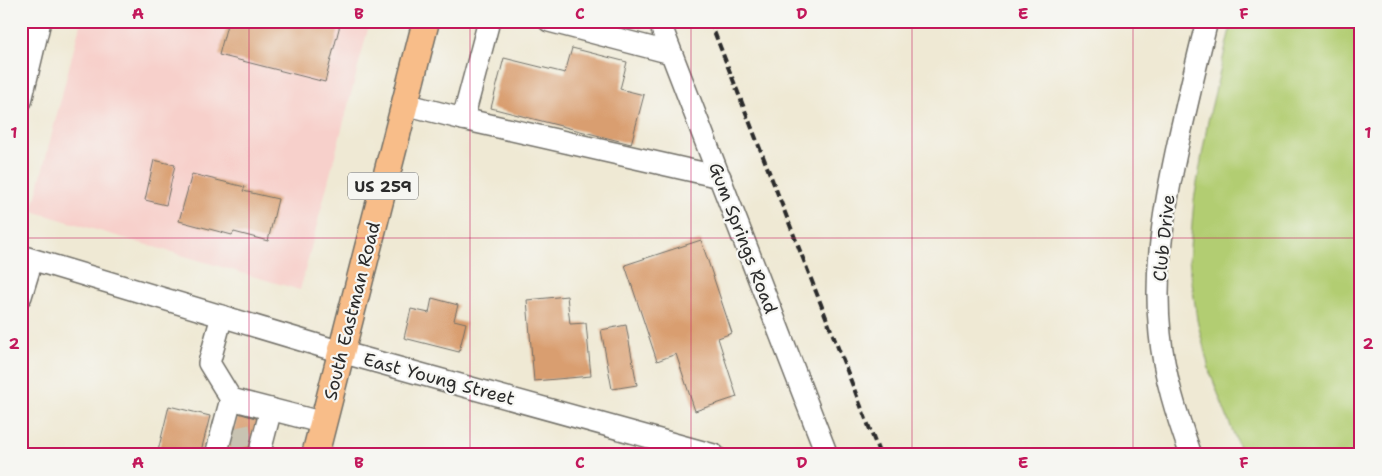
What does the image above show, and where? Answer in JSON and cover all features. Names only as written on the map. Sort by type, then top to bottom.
[{"type":"main road","name":"South Eastman Road","points":[[315,455],[426,21]]},
{"type":"street","points":[[21,101],[40,21]]},
{"type":"street","points":[[463,119],[489,21]]},
{"type":"street","points":[[549,21],[671,53]]},
{"type":"street","name":"Gum Springs Road","points":[[659,21],[827,455]]},
{"type":"street","name":"Club Drive","points":[[1191,455],[1168,384],[1160,334],[1158,278],[1162,229],[1172,175],[1207,21]]},
{"type":"street","points":[[404,104],[720,177]]},
{"type":"street","points":[[21,296],[26,258]]},
{"type":"street","name":"East Young Street","points":[[26,258],[341,352],[714,455]]},
{"type":"street","points":[[222,316],[209,363],[231,399],[222,445]]},
{"type":"street","points":[[231,399],[324,422]]},
{"type":"street","points":[[259,441],[271,409]]},
{"type":"shaded area","points":[[81,21],[370,21],[300,290],[32,211]]},
{"type":"green space","points":[[1232,21],[1361,21],[1361,455],[1242,455],[1210,373],[1197,320],[1189,260],[1194,200],[1208,121]]},
{"type":"building","points":[[228,21],[341,21],[325,82],[219,55]]},
{"type":"building","points":[[572,48],[627,62],[620,89],[644,95],[631,144],[491,108],[504,58],[565,73]]},
{"type":"building","points":[[154,160],[175,165],[166,205],[145,200]]},
{"type":"building","points":[[192,174],[245,187],[243,191],[278,199],[268,241],[234,232],[232,235],[179,221]]},
{"type":"building","points":[[701,240],[732,333],[718,338],[737,397],[695,411],[676,354],[657,361],[625,265]]},
{"type":"building","points":[[567,296],[570,324],[586,323],[591,376],[534,381],[527,300]]},
{"type":"building","points":[[432,298],[458,305],[454,320],[466,323],[459,352],[404,338],[411,309],[429,313]]},
{"type":"building","points":[[626,325],[637,385],[612,389],[601,330]]},
{"type":"building","points":[[169,406],[210,416],[200,455],[157,455]]},
{"type":"building","points":[[238,413],[259,419],[250,455],[227,455]]},
{"type":"tunnel","points":[[231,439],[255,434]]},
{"type":"railway","points":[[710,21],[880,455]]}]
